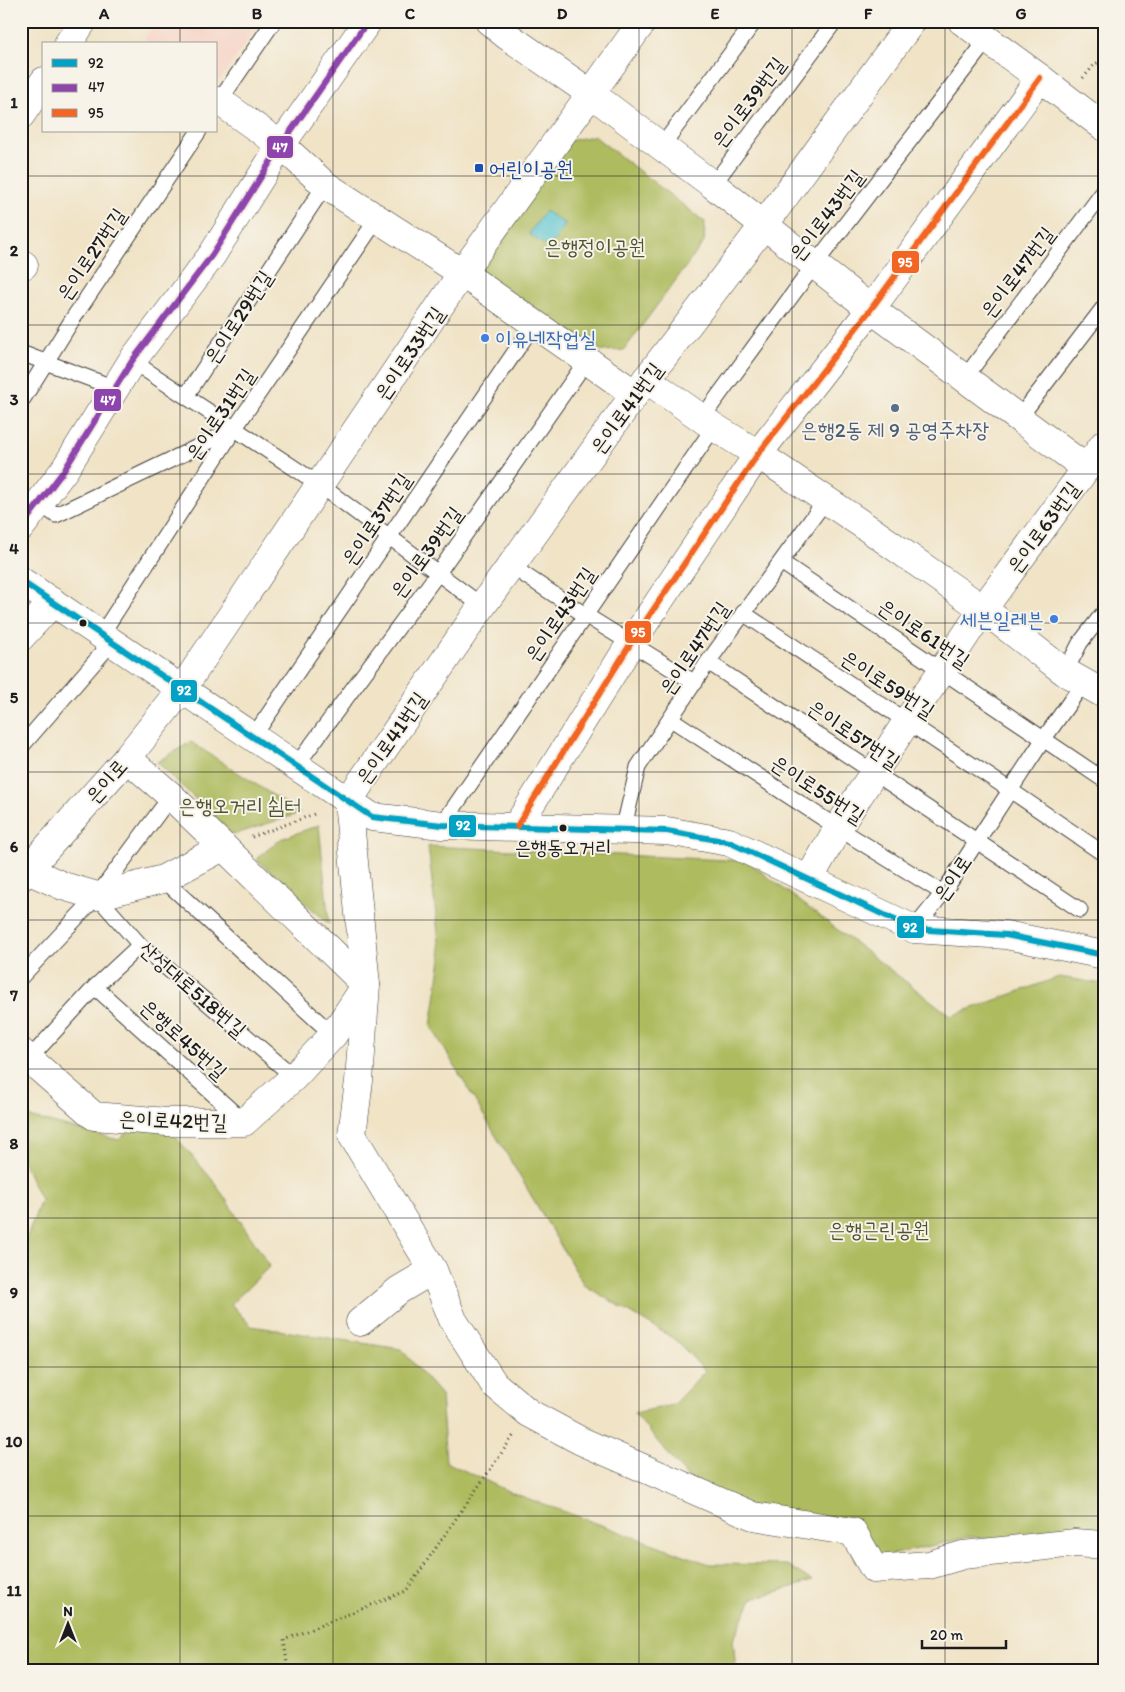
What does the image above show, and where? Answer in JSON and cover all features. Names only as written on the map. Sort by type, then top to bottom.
[{"type":"street","points":[[69,42],[83,21]]},
{"type":"street","points":[[21,527],[65,469],[132,361],[212,255],[281,145],[368,21]]},
{"type":"street","name":"은이로33번길","points":[[182,689],[462,273],[643,21]]},
{"type":"street","name":"은이로41번길","points":[[348,801],[482,606],[641,386],[764,225],[912,21]]},
{"type":"street","points":[[962,21],[1104,127]]},
{"type":"street","points":[[504,26],[713,185],[871,309],[1086,468]]},
{"type":"street","points":[[518,826],[631,643],[758,454],[871,309],[1040,78]]},
{"type":"street","points":[[21,115],[42,84]]},
{"type":"street","points":[[218,103],[281,145],[325,185],[462,273],[587,360],[641,386],[708,423],[758,454],[872,531],[1084,683]]},
{"type":"street","name":"은이로63번길","points":[[809,879],[838,828],[907,721],[983,609],[1104,444]]},
{"type":"street","points":[[21,581],[372,817],[442,825],[668,831],[729,842],[914,929],[1006,935],[1104,955]]},
{"type":"street","points":[[21,637],[53,602]]},
{"type":"street","name":"은이로","points":[[23,871],[127,758],[182,689]]},
{"type":"street","points":[[127,758],[171,796],[366,985]]},
{"type":"street","points":[[348,801],[366,985],[359,1081],[352,1135],[433,1270],[453,1320],[494,1384],[529,1413],[581,1442],[753,1516],[853,1532],[874,1569],[929,1565],[963,1554],[1075,1543],[1104,1545]]},
{"type":"street","points":[[23,871],[97,896],[163,879],[223,847]]},
{"type":"street","name":"은이로42번길","points":[[25,1055],[94,1116],[166,1122],[244,1122],[294,1077],[333,1035],[366,985]]},
{"type":"street","points":[[360,1322],[399,1290],[433,1270]]},
{"type":"lane","points":[[218,103],[274,21]]},
{"type":"lane","points":[[661,147],[755,21]]},
{"type":"lane","name":"은이로39번길","points":[[713,185],[835,21]]},
{"type":"lane","name":"은이로43번길","points":[[442,825],[585,615],[708,423],[815,264],[987,40]]},
{"type":"lane","name":"은이로27번길","points":[[21,402],[45,362],[198,132]]},
{"type":"lane","name":"은이로29번길","points":[[186,396],[325,185]]},
{"type":"lane","name":"은이로47번길","points":[[964,379],[1104,191]]},
{"type":"lane","name":"은이로31번길","points":[[107,639],[235,428],[377,219]]},
{"type":"lane","points":[[1019,418],[1104,307]]},
{"type":"lane","name":"은이로37번길","points":[[253,738],[534,324]]},
{"type":"lane","points":[[21,353],[115,388]]},
{"type":"lane","name":"은이로39번길","points":[[296,766],[438,573],[587,360]]},
{"type":"lane","points":[[132,361],[320,485],[482,606]]},
{"type":"lane","points":[[39,503],[56,515],[235,428]]},
{"type":"lane","name":"은이로47번길","points":[[623,831],[638,767],[708,662],[825,501]]},
{"type":"lane","name":"은이로61번길","points":[[781,562],[1104,780]]},
{"type":"lane","points":[[511,566],[585,615],[695,683]]},
{"type":"lane","points":[[1084,683],[1080,643],[1104,612]]},
{"type":"lane","name":"은이로59번길","points":[[743,613],[1104,854]]},
{"type":"lane","points":[[21,747],[107,639]]},
{"type":"lane","name":"은이로57번길","points":[[708,662],[977,840]]},
{"type":"lane","name":"은이로","points":[[914,929],[944,893],[1043,740],[1084,683]]},
{"type":"lane","name":"은이로55번길","points":[[671,719],[838,828],[944,893]]},
{"type":"lane","points":[[21,977],[97,896],[171,796]]},
{"type":"lane","name":"은이로","points":[[977,840],[1080,910]]},
{"type":"lane","points":[[163,879],[333,1035]]},
{"type":"lane","name":"산성대로518번길","points":[[97,896],[140,945],[294,1077]]},
{"type":"lane","points":[[25,1055],[140,945]]},
{"type":"lane","name":"은행로45번길","points":[[95,987],[244,1122]]},
{"type":"path","points":[[1095,64],[1104,60]]},
{"type":"path","points":[[223,847],[348,801]]},
{"type":"path","points":[[288,1671],[284,1640],[406,1591],[529,1413]]},
{"type":"shaded area","points":[[156,21],[261,21],[218,83],[218,42],[148,42],[144,39]]},
{"type":"green space","name":"은행정이공원","points":[[594,136],[705,222],[704,242],[624,350],[602,351],[472,268],[568,141]]},
{"type":"green space","name":"은행오거리 쉼터","points":[[191,742],[300,813],[233,835],[157,762]]},
{"type":"green space","points":[[319,825],[329,924],[256,859],[281,839]]},
{"type":"green space","name":"은행근린공원","points":[[428,846],[747,861],[951,1016],[1059,977],[1104,984],[1104,1534],[1074,1545],[969,1537],[857,1563],[845,1534],[718,1514],[634,1413],[673,1405],[705,1371],[676,1340],[584,1285],[431,1026],[441,959]]},
{"type":"green space","points":[[152,1109],[215,1183],[270,1266],[231,1304],[251,1326],[401,1349],[441,1395],[446,1462],[510,1492],[709,1564],[787,1565],[812,1581],[752,1599],[733,1640],[736,1671],[21,1671],[21,1253],[41,1200],[22,1160],[21,1115],[119,1140]]},
{"type":"water","points":[[545,211],[566,224],[549,248],[529,234]]},
{"type":"transit line","name":"47","points":[[21,527],[65,469],[132,361],[212,255],[281,145],[368,21]]},
{"type":"transit line","name":"95","points":[[517,826],[631,643],[758,454],[871,309],[1040,78]]},
{"type":"transit line","name":"92","points":[[21,581],[372,817],[442,825],[667,831],[729,842],[914,929],[1006,935],[1104,955]]},
{"type":"place","name":"어린이공원","points":[[479,168]]},
{"type":"place","name":"이유네작업실","points":[[485,338]]},
{"type":"place","name":"은행2동 제 9 공영주차장","points":[[895,408]]},
{"type":"place","name":"세븐일레븐","points":[[1054,619]]},
{"type":"place","name":"은행동오거리","points":[[563,828]]}]
